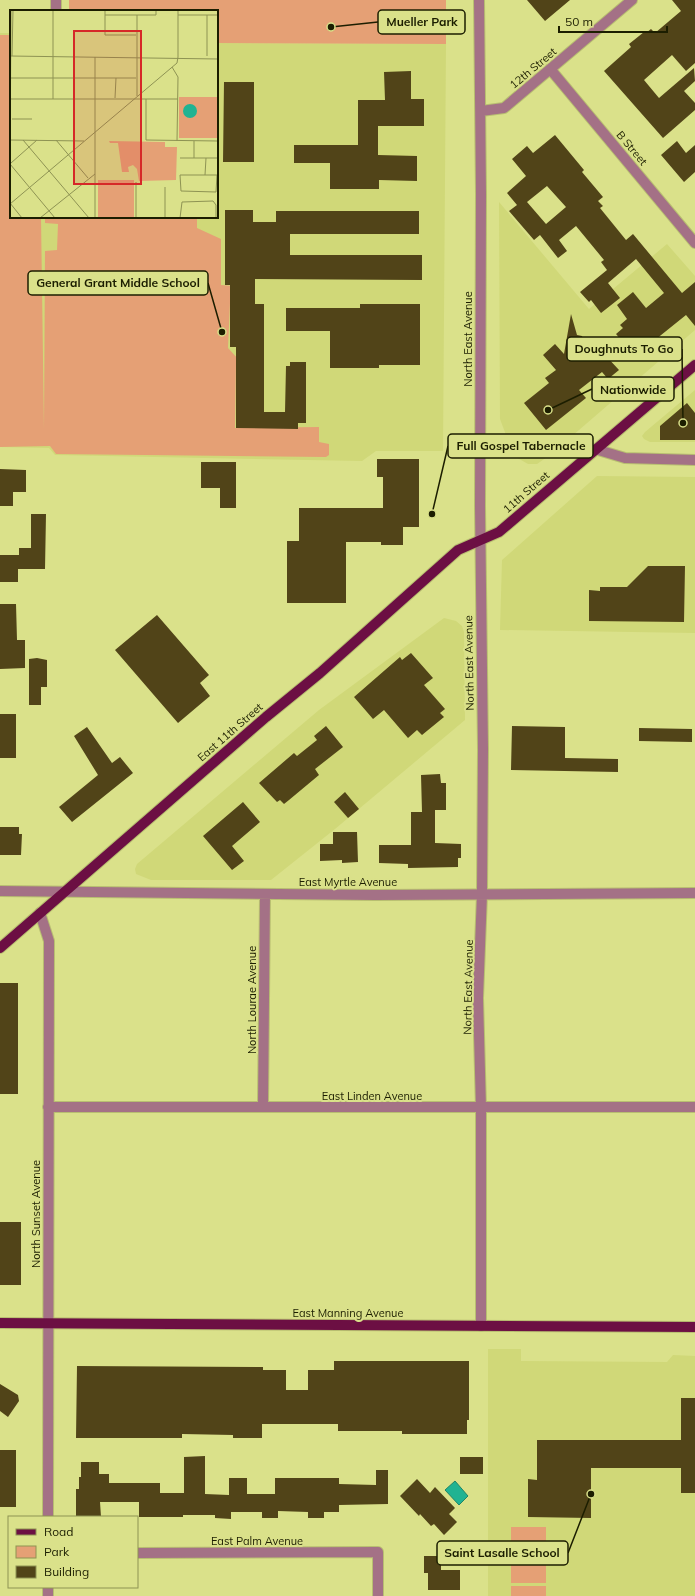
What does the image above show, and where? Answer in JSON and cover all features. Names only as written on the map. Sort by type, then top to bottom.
[{"type":"main road","name":"11th Street","points":[[480,541],[499,532],[695,365]]},
{"type":"main road","name":"East 11th Street","points":[[0,948],[64,891],[320,672],[458,550],[480,541]]},
{"type":"main road","name":"East Manning Avenue","points":[[0,1323],[695,1327]]},
{"type":"street","name":"North East Avenue","points":[[479,0],[480,541],[483,749],[482,894],[478,998],[481,1108],[481,1326]]},
{"type":"street","name":"12th Street","points":[[480,111],[504,108],[632,0]]},
{"type":"street","name":"B Street","points":[[550,70],[695,243]]},
{"type":"street","points":[[595,449],[625,458],[695,460]]},
{"type":"street","name":"East Myrtle Avenue","points":[[0,891],[64,891],[156,894],[695,893]]},
{"type":"street","name":"North Lourae Avenue","points":[[263,1107],[265,894]]},
{"type":"street","name":"North Sunset Avenue","points":[[40,913],[49,941],[48,1516]]},
{"type":"street","name":"East Linden Avenue","points":[[48,1107],[695,1107]]},
{"type":"street","name":"East Palm Avenue","points":[[138,1553],[378,1552],[378,1596]]},
{"type":"shaded area","points":[[0,33],[10,33],[10,218],[218,218],[218,43],[446,44],[443,451],[376,451],[362,461],[55,455],[49,448],[0,447]]},
{"type":"shaded area","points":[[499,202],[589,309],[667,244],[695,276],[695,330],[550,455],[537,464],[528,464],[514,456],[500,419]]},
{"type":"shaded area","points":[[695,390],[695,442],[650,442],[644,439],[642,436],[645,432]]},
{"type":"shaded area","points":[[597,476],[695,477],[695,633],[500,630],[502,560]]},
{"type":"shaded area","points":[[444,618],[456,621],[462,626],[464,632],[465,720],[335,829],[271,880],[151,880],[136,874],[135,869],[137,864],[319,710]]},
{"type":"shaded area","points":[[488,1349],[521,1349],[521,1361],[667,1362],[673,1355],[695,1356],[695,1596],[488,1596]]},
{"type":"green space","points":[[69,0],[446,0],[446,44],[218,43],[218,10],[69,10]]},
{"type":"green space","points":[[0,35],[10,35],[10,218],[41,218],[44,429],[45,251],[57,250],[58,224],[45,223],[45,218],[197,218],[197,228],[221,239],[221,285],[234,286],[230,303],[228,348],[239,360],[236,363],[235,428],[319,427],[319,442],[329,444],[329,455],[326,457],[56,454],[50,446],[0,447]]},
{"type":"green space","points":[[511,1527],[546,1527],[546,1583],[511,1583]]},
{"type":"green space","points":[[511,1586],[546,1586],[546,1596],[511,1596]]},
{"type":"water","points":[[455,1481],[468,1496],[459,1505],[445,1490]]},
{"type":"building","points":[[527,0],[570,0],[545,21]]},
{"type":"building","points":[[672,0],[695,0],[695,63],[686,71],[672,55],[644,80],[659,98],[694,68],[695,81],[684,91],[695,103],[695,110],[663,138],[604,71],[631,47],[629,44],[644,32],[646,33],[651,29],[655,33],[681,11]]},
{"type":"building","points":[[411,71],[411,99],[424,99],[424,126],[378,126],[378,155],[417,156],[417,181],[379,180],[379,189],[330,189],[330,163],[294,163],[294,145],[358,145],[358,100],[385,100],[384,72]]},
{"type":"building","points":[[224,82],[254,82],[254,162],[223,162]]},
{"type":"building","points":[[555,135],[584,170],[582,172],[603,197],[598,201],[603,206],[600,208],[626,240],[633,234],[682,293],[695,282],[695,326],[686,315],[635,356],[616,334],[623,328],[620,325],[627,319],[617,305],[633,292],[646,308],[664,293],[636,259],[608,283],[620,298],[601,313],[591,300],[589,302],[580,292],[607,270],[601,262],[604,260],[576,226],[559,240],[567,251],[558,258],[540,235],[534,240],[509,211],[517,205],[507,193],[526,176],[512,159],[527,146],[533,153]],"holes":[[[547,186],[566,207],[546,224],[527,202]]]},
{"type":"building","points":[[677,141],[686,153],[695,145],[695,172],[684,182],[661,155]]},
{"type":"building","points":[[225,210],[253,210],[253,222],[276,222],[276,211],[419,211],[419,234],[290,234],[290,255],[422,255],[422,280],[255,279],[255,304],[264,304],[264,412],[285,412],[286,366],[290,366],[290,362],[306,362],[306,423],[298,423],[298,429],[236,428],[236,347],[230,347],[230,285],[225,285]]},
{"type":"building","points":[[360,304],[420,304],[420,365],[379,365],[379,368],[330,368],[330,331],[286,331],[286,308],[360,308]]},
{"type":"building","points":[[571,314],[577,335],[582,336],[585,344],[590,345],[592,352],[602,359],[606,356],[619,370],[608,379],[602,372],[579,390],[586,398],[546,430],[524,403],[549,383],[545,378],[556,370],[543,355],[555,344],[564,354]]},
{"type":"building","points":[[687,403],[695,413],[695,440],[660,440],[660,426]]},
{"type":"building","points":[[377,459],[419,459],[419,527],[403,527],[403,545],[381,545],[381,542],[346,542],[346,603],[287,603],[287,541],[299,541],[299,508],[383,508],[383,477],[377,477]]},
{"type":"building","points":[[201,462],[236,462],[236,508],[220,508],[220,488],[201,488]]},
{"type":"building","points":[[0,469],[26,470],[26,492],[13,492],[13,506],[0,506]]},
{"type":"building","points":[[31,514],[46,514],[45,569],[18,569],[18,582],[0,582],[0,555],[19,555],[19,548],[31,548]]},
{"type":"building","points":[[648,566],[685,566],[684,622],[589,621],[589,590],[600,591],[600,587],[627,587]]},
{"type":"building","points":[[0,604],[16,604],[17,640],[25,640],[25,668],[0,669]]},
{"type":"building","points":[[157,615],[209,675],[200,683],[210,696],[178,723],[115,650]]},
{"type":"building","points":[[411,653],[433,678],[424,685],[445,709],[440,713],[444,717],[422,735],[417,730],[408,738],[384,710],[373,719],[354,697],[400,657],[402,660]]},
{"type":"building","points":[[37,658],[47,660],[47,687],[41,687],[41,705],[29,705],[29,659]]},
{"type":"building","points":[[0,714],[16,714],[16,758],[0,758]]},
{"type":"building","points":[[326,726],[343,747],[315,769],[319,775],[289,800],[284,804],[280,800],[277,802],[259,783],[294,753],[297,756],[317,740],[314,736]]},
{"type":"building","points":[[512,726],[565,727],[565,758],[618,759],[618,772],[511,770]]},
{"type":"building","points":[[87,727],[112,763],[120,757],[133,773],[72,822],[59,807],[98,775],[74,736]]},
{"type":"building","points":[[639,728],[692,729],[692,742],[639,741]]},
{"type":"building","points":[[440,774],[441,783],[446,783],[446,810],[435,810],[435,843],[461,844],[461,858],[458,858],[458,867],[408,868],[408,864],[379,863],[379,845],[411,845],[411,812],[422,812],[421,775]]},
{"type":"building","points":[[345,792],[359,809],[348,818],[334,802]]},
{"type":"building","points":[[243,802],[260,822],[232,846],[244,861],[232,870],[203,836]]},
{"type":"building","points":[[0,827],[19,827],[19,834],[22,834],[21,855],[0,855]]},
{"type":"building","points":[[333,832],[357,832],[358,862],[342,863],[342,860],[320,861],[320,844],[333,844]]},
{"type":"building","points":[[0,983],[18,983],[18,1094],[0,1094]]},
{"type":"building","points":[[0,1222],[21,1222],[21,1285],[0,1285]]},
{"type":"building","points":[[334,1361],[469,1361],[469,1420],[467,1420],[467,1434],[402,1434],[402,1431],[338,1431],[338,1424],[262,1424],[262,1438],[233,1438],[233,1435],[182,1434],[182,1438],[76,1438],[77,1366],[263,1367],[263,1370],[286,1370],[286,1390],[308,1390],[308,1370],[334,1370]]},
{"type":"building","points":[[0,1384],[18,1395],[19,1401],[8,1417],[0,1411]]},
{"type":"building","points":[[681,1398],[695,1398],[695,1493],[681,1493],[681,1468],[591,1468],[591,1518],[528,1517],[528,1479],[537,1480],[537,1440],[681,1440]]},
{"type":"building","points":[[0,1450],[16,1450],[16,1507],[0,1507]]},
{"type":"building","points":[[205,1456],[205,1494],[229,1495],[229,1478],[247,1478],[247,1494],[275,1494],[275,1478],[339,1478],[339,1484],[376,1485],[376,1470],[388,1470],[388,1504],[339,1505],[339,1512],[324,1512],[324,1518],[308,1518],[308,1512],[278,1511],[278,1518],[262,1518],[262,1512],[231,1512],[231,1519],[215,1518],[215,1515],[139,1517],[139,1502],[100,1502],[101,1516],[76,1516],[76,1489],[79,1489],[81,1462],[99,1462],[99,1474],[109,1474],[109,1483],[160,1483],[160,1493],[184,1493],[184,1457]]},
{"type":"building","points":[[460,1457],[483,1457],[483,1474],[460,1474]]},
{"type":"building","points":[[417,1479],[430,1493],[435,1487],[455,1508],[449,1514],[457,1522],[444,1535],[434,1524],[431,1526],[420,1514],[419,1516],[400,1496]]},
{"type":"building","points":[[424,1556],[441,1556],[441,1570],[460,1570],[460,1590],[428,1590],[428,1573],[424,1573]]},
{"type":"place","name":"Mueller Park","points":[[331,27]]},
{"type":"place","name":"General Grant Middle School","points":[[222,332]]},
{"type":"place","name":"Nationwide","points":[[548,410]]},
{"type":"place","name":"Doughnuts To Go","points":[[683,423]]},
{"type":"place","name":"Full Gospel Tabernacle","points":[[432,514]]},
{"type":"place","name":"Saint Lasalle School","points":[[591,1494]]}]
